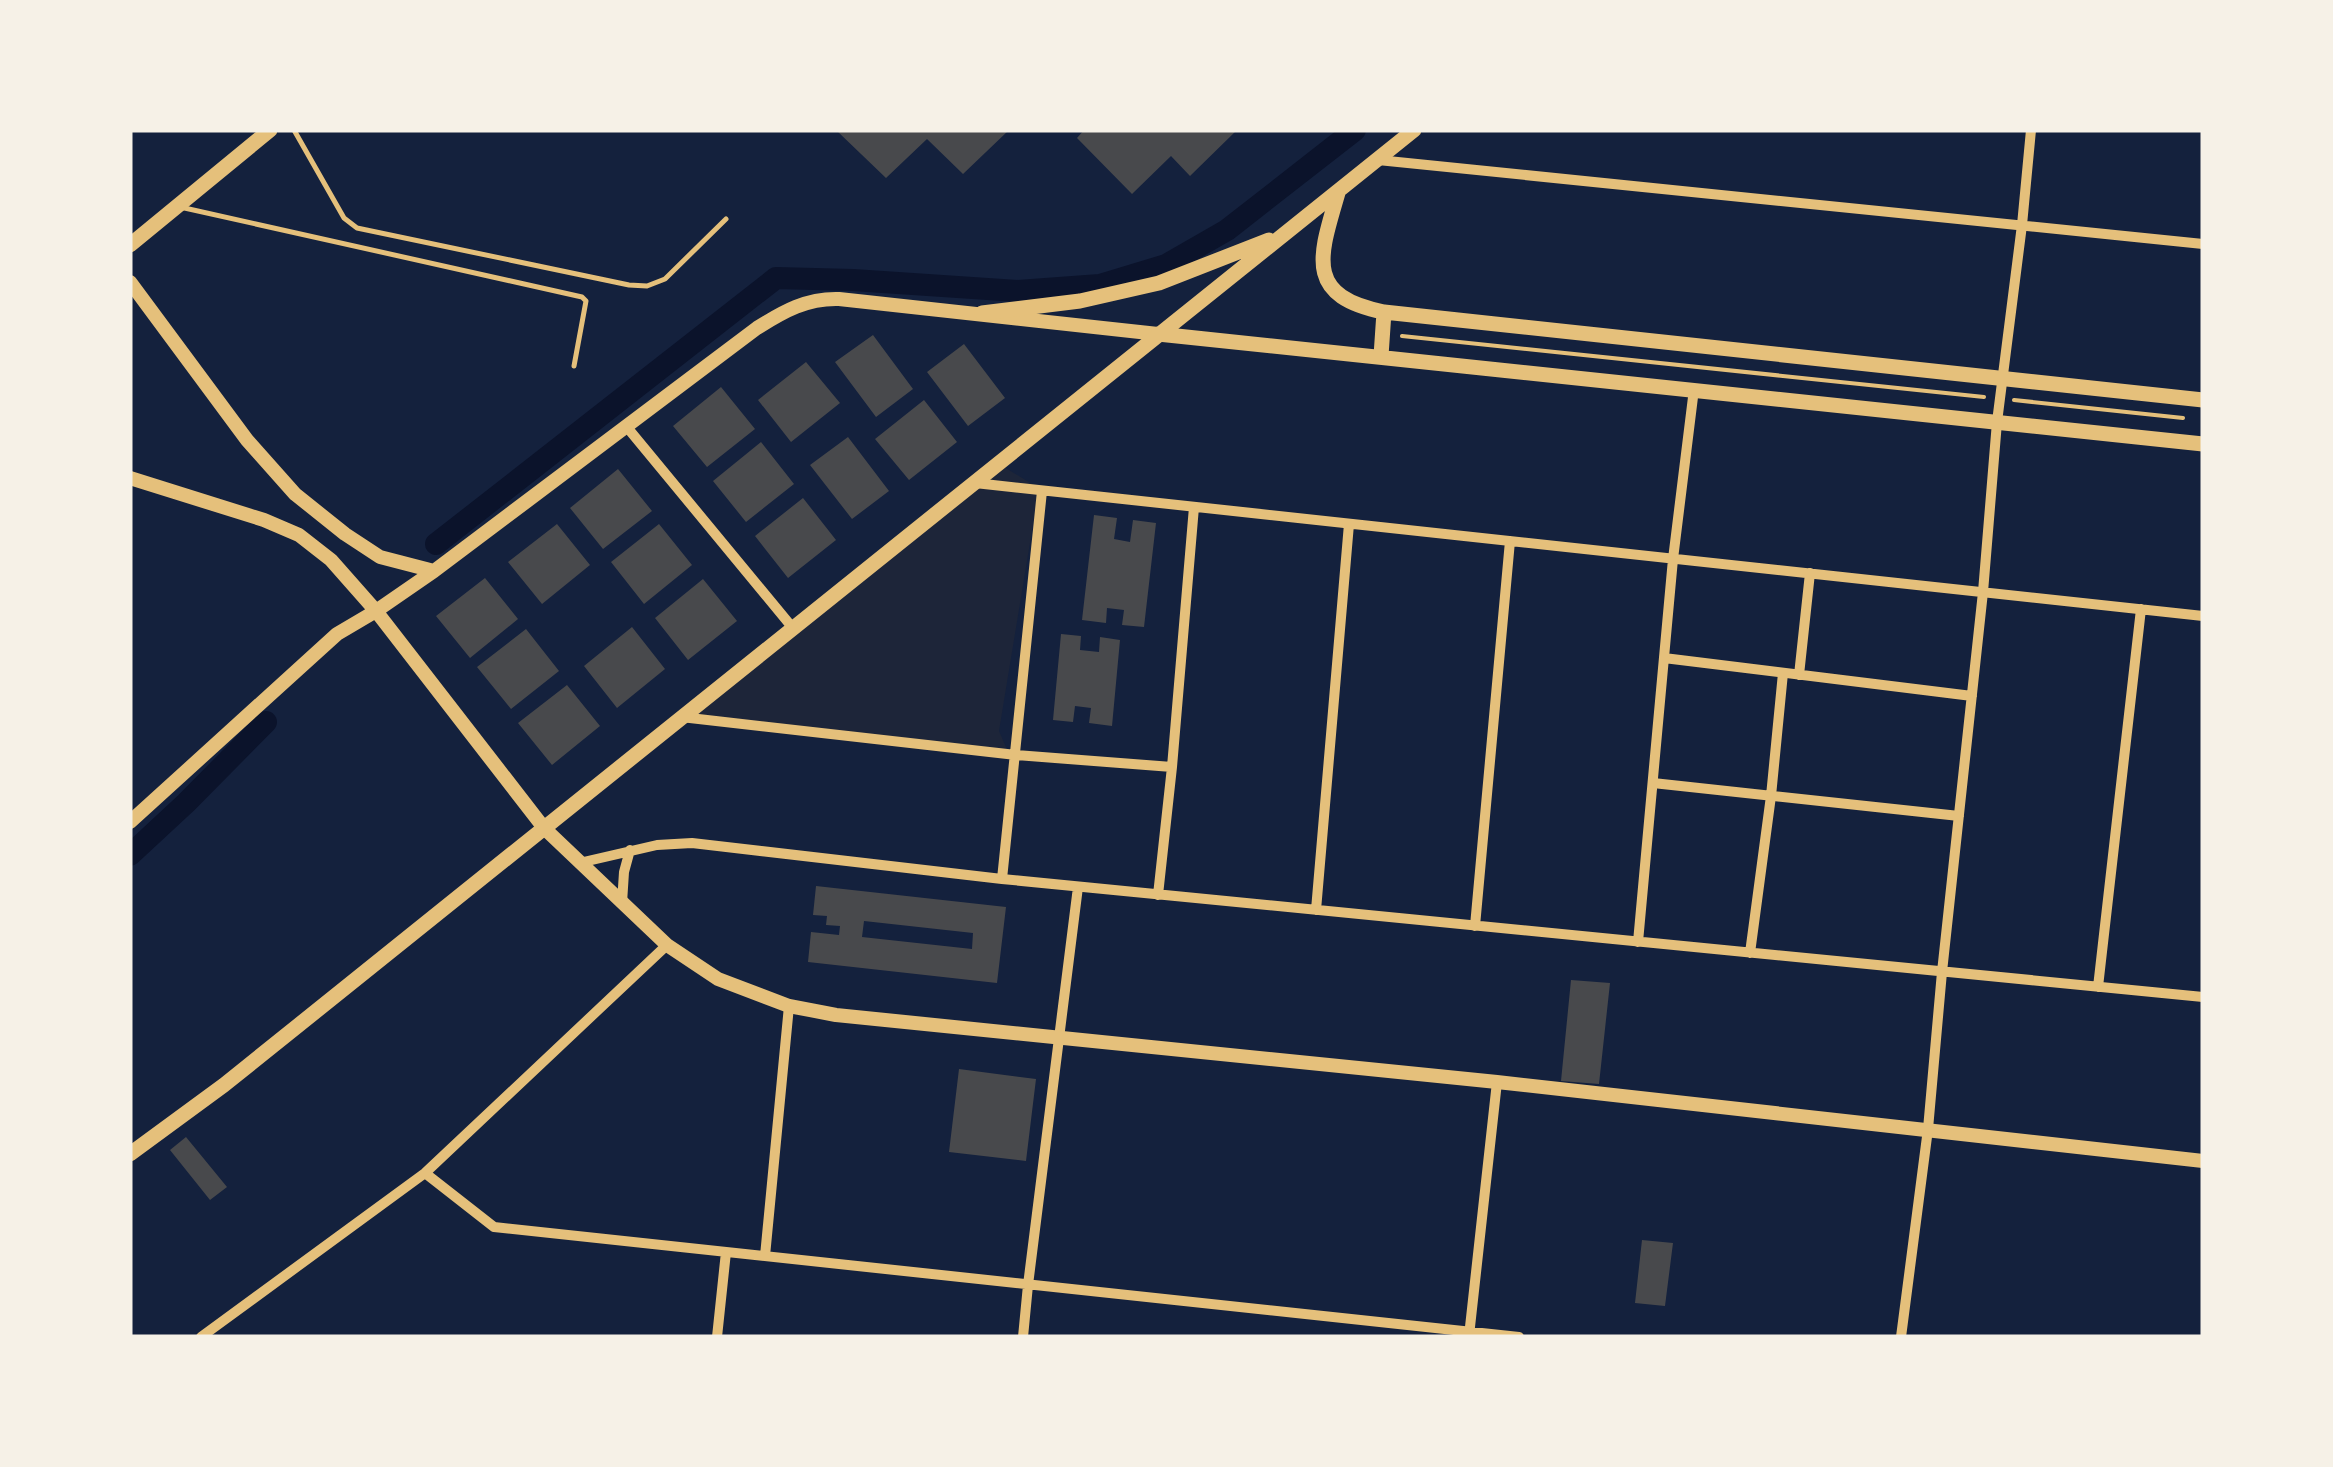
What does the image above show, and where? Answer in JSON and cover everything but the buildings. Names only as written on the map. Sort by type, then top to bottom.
[{"type":"main road","points":[[130,244],[270,130]]},
{"type":"main road","points":[[130,1154],[224,1085],[1414,130]]},
{"type":"main road","points":[[1338,192],[1322,256],[1325,278],[1330,288],[1361,308],[2203,400]]},
{"type":"main road","points":[[982,313],[1080,301],[1159,283],[1286,233]]},
{"type":"main road","points":[[1381,356],[1384,312]]},
{"type":"main road","points":[[1158,334],[2203,444]]},
{"type":"street","points":[[1901,1337],[1928,1129],[1997,422],[2030,130]]},
{"type":"street","points":[[1377,160],[2203,244]]},
{"type":"street","points":[[130,282],[247,440],[295,494],[380,558],[434,570]]},
{"type":"street","points":[[130,822],[337,634],[434,570],[756,328],[807,301],[839,299],[1158,334]]},
{"type":"street","points":[[1638,942],[1673,559],[1694,389]]},
{"type":"street","points":[[626,426],[792,627]]},
{"type":"street","points":[[130,478],[264,520],[299,535],[332,560],[544,828],[578,863],[667,945],[718,978],[789,1006],[836,1015],[1497,1082],[2203,1161]]},
{"type":"street","points":[[975,483],[2203,616]]},
{"type":"street","points":[[1002,880],[1042,491]]},
{"type":"street","points":[[1158,895],[1194,507]]},
{"type":"street","points":[[1316,910],[1349,524]]},
{"type":"street","points":[[1475,926],[1510,541]]},
{"type":"street","points":[[1799,674],[1810,574]]},
{"type":"street","points":[[2098,987],[2141,609]]},
{"type":"street","points":[[1664,658],[1972,696]]},
{"type":"street","points":[[1750,953],[1784,673]]},
{"type":"street","points":[[682,717],[1016,756],[1172,766]]},
{"type":"street","points":[[1653,783],[1959,816]]},
{"type":"street","points":[[578,863],[658,845],[692,843],[1002,880],[2203,997]]},
{"type":"street","points":[[622,903],[630,850]]},
{"type":"street","points":[[1023,1337],[1078,887]]},
{"type":"street","points":[[201,1337],[426,1173],[667,945]]},
{"type":"street","points":[[765,1256],[789,1006]]},
{"type":"street","points":[[1469,1334],[1497,1082]]},
{"type":"street","points":[[426,1173],[494,1228],[1519,1337]]},
{"type":"street","points":[[717,1337],[726,1252]]},
{"type":"lane","points":[[294,130],[344,218],[358,228],[592,277],[647,286],[665,279],[726,219]]},
{"type":"lane","points":[[177,206],[582,298],[586,302],[574,366]]},
{"type":"path","points":[[1382,334],[2184,418]]},
{"type":"shaded area","points":[[999,464],[1039,488],[999,731],[1009,754],[681,717]]},
{"type":"waterway","points":[[436,544],[776,278],[1018,291],[1100,285],[1166,265],[1227,230],[1355,130]]},
{"type":"waterway","points":[[130,855],[266,722]]}]
